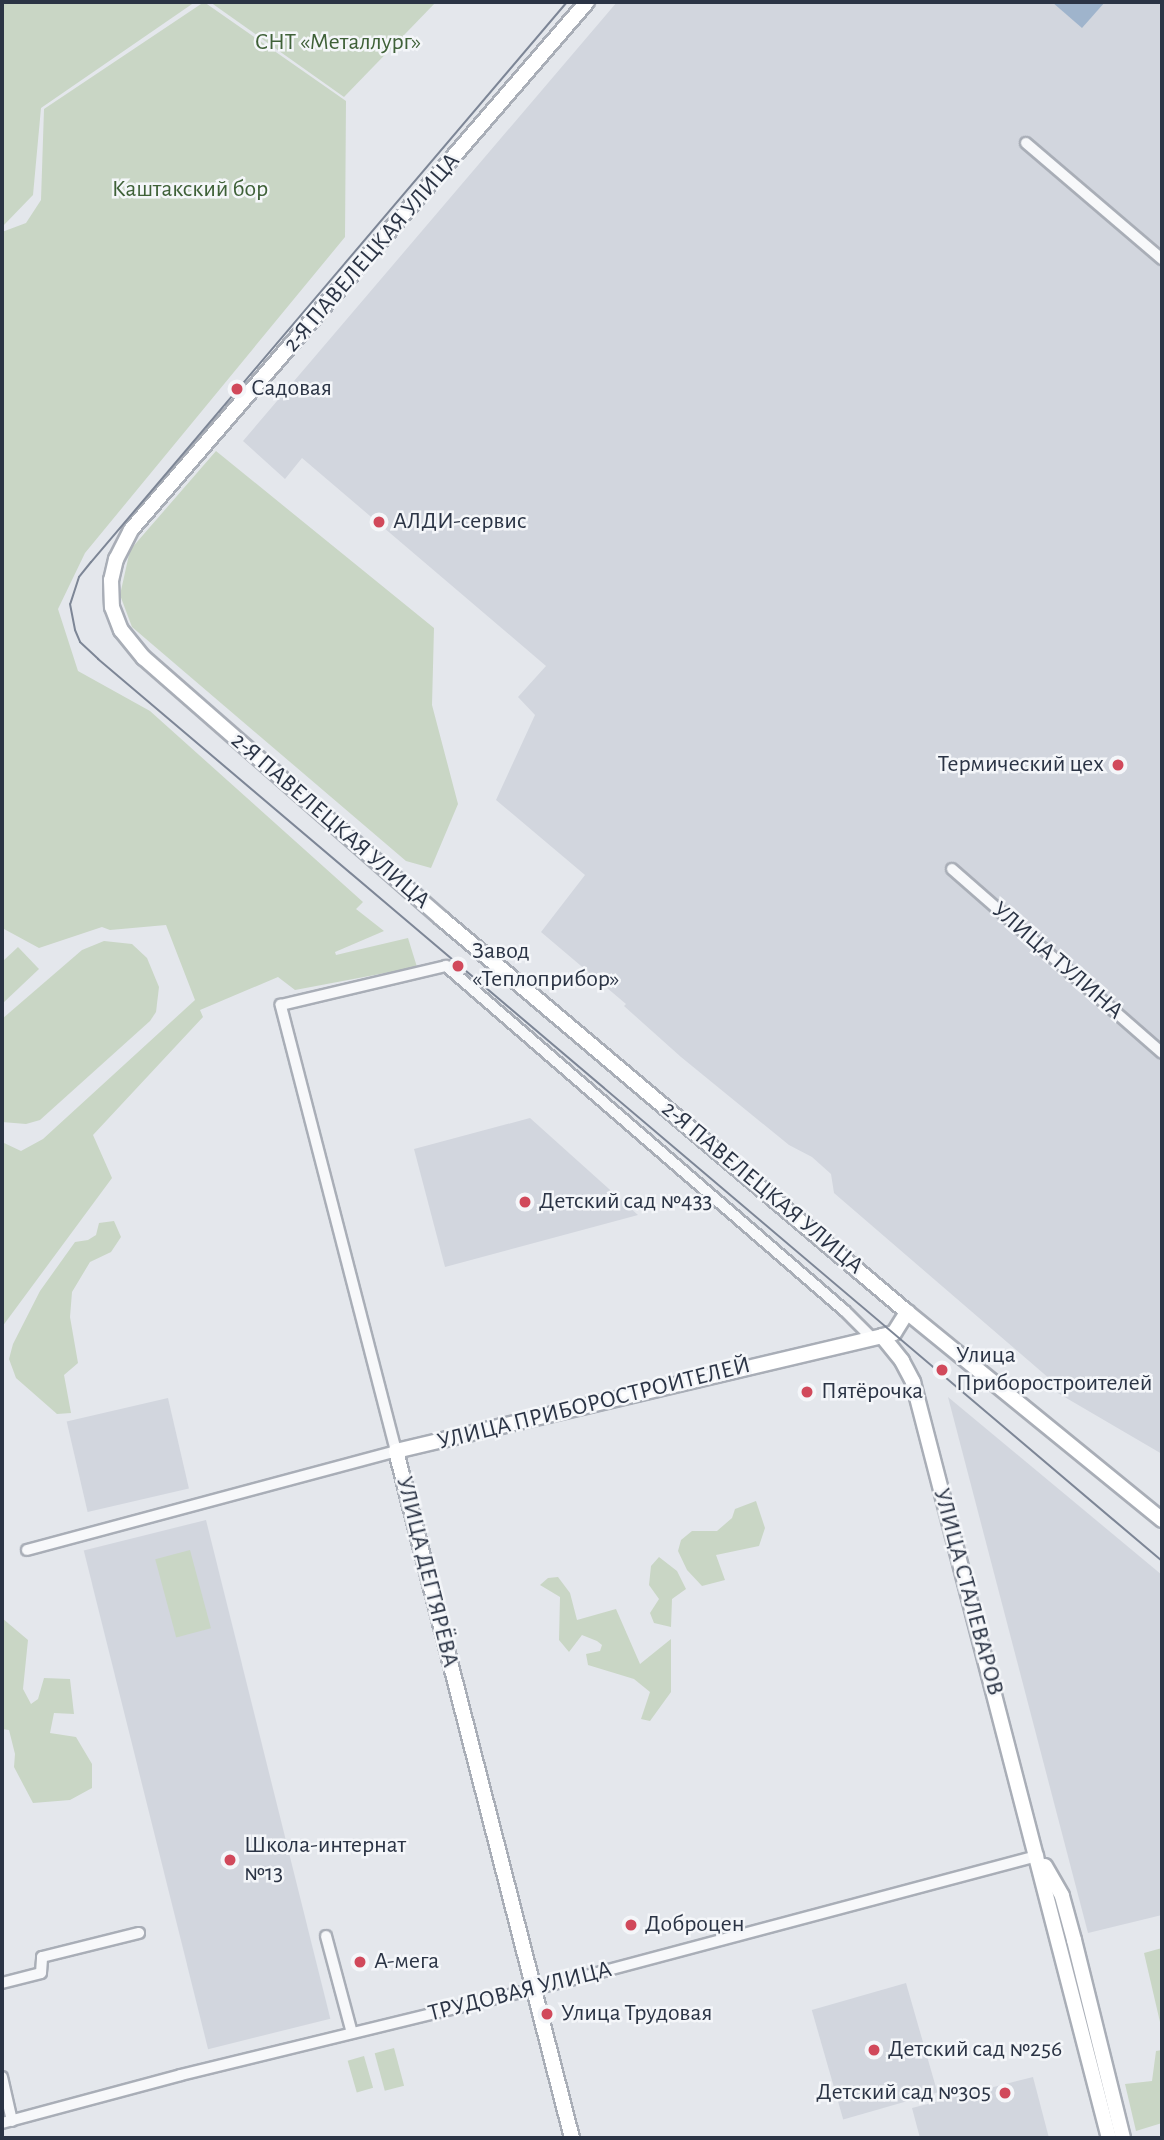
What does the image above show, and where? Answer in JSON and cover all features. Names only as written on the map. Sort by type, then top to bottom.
[{"type":"street","name":"2-Я ПАВЕЛЕЦКАЯ УЛИЦА","points":[[587,2],[131,530],[116,559],[111,580],[112,607],[121,630],[144,658],[441,918],[907,1312],[1162,1520]]},
{"type":"street","points":[[1026,143],[1162,259]]},
{"type":"street","name":"УЛИЦА ТУЛИНА","points":[[952,869],[1162,1053]]},
{"type":"street","name":"УЛИЦА ДЕГТЯРЁВА","points":[[572,2138],[281,1005],[446,966],[877,1337]]},
{"type":"street","name":"УЛИЦА ПРИБОРОСТРОИТЕЛЕЙ","points":[[27,1550],[396,1451],[894,1333],[907,1312]]},
{"type":"street","name":"УЛИЦА СТАЛЕВАРОВ","points":[[877,1337],[902,1361],[913,1382],[1109,2138]]},
{"type":"street","name":"УЛИЦА СТАЛЕВАРОВ","points":[[1038,1856],[1062,1896],[1123,2138]]},
{"type":"street","name":"ТРУДОВАЯ УЛИЦА","points":[[7,2122],[534,1989],[1038,1856]]},
{"type":"street","points":[[2,1983],[41,1973],[42,1957],[139,1933]]},
{"type":"street","points":[[326,1936],[352,2034]]},
{"type":"street","points":[[2,2077],[7,2122]]},
{"type":"shaded area","points":[[617,2],[1162,2],[1162,1454],[1056,1392],[1058,1386],[834,1193],[831,1174],[812,1157],[789,1145],[681,1057],[624,1006],[626,1004],[541,932],[585,875],[496,800],[535,715],[518,697],[546,666],[302,458],[285,479],[243,441]]},
{"type":"shaded area","name":"Детский сад №433","points":[[530,1118],[638,1215],[445,1267],[414,1149]]},
{"type":"shaded area","points":[[948,1397],[1162,1575],[1162,1915],[1088,1933]]},
{"type":"shaded area","points":[[168,1398],[189,1489],[88,1512],[67,1421]]},
{"type":"shaded area","name":"Школа-интернат №13","points":[[206,1520],[330,2019],[208,2049],[84,1550]]},
{"type":"shaded area","name":"Детский сад №256","points":[[906,1983],[937,2093],[843,2120],[812,2010]]},
{"type":"shaded area","name":"Детский сад №305","points":[[1033,2077],[1049,2138],[920,2138],[912,2108]]},
{"type":"green space","name":"СНТ «Металлург»","points":[[2,2],[195,2],[41,108],[33,195],[2,227]]},
{"type":"green space","name":"Каштакский бор","points":[[204,2],[346,101],[345,237],[85,553],[58,609],[78,671],[150,711],[363,902],[356,909],[384,931],[335,952],[336,955],[408,938],[417,967],[295,990],[278,977],[200,1010],[203,1017],[93,1135],[112,1178],[2,1327],[2,1142],[21,1151],[43,1139],[195,1000],[166,925],[110,930],[102,927],[39,948],[4,929],[2,931],[2,232],[26,223],[41,200],[44,109]]},
{"type":"green space","name":"СНТ «Металлург»","points":[[210,2],[436,2],[344,97]]},
{"type":"green space","points":[[216,451],[434,628],[432,705],[458,804],[431,868],[406,861],[132,627],[120,595],[130,550]]},
{"type":"green space","points":[[104,941],[132,944],[147,958],[159,987],[156,1012],[150,1021],[40,1120],[26,1124],[2,1122],[2,1019],[82,950]]},
{"type":"green space","points":[[18,947],[39,969],[2,1004],[2,962]]},
{"type":"green space","points":[[114,1221],[121,1237],[111,1252],[90,1262],[72,1292],[70,1317],[78,1363],[64,1375],[71,1413],[57,1414],[16,1378],[9,1359],[13,1344],[40,1291],[75,1242],[88,1240],[96,1235],[99,1223]]},
{"type":"green space","points":[[756,1501],[765,1528],[759,1546],[716,1555],[725,1580],[702,1586],[687,1570],[678,1551],[681,1540],[692,1531],[717,1531],[732,1518],[735,1509]]},
{"type":"green space","points":[[190,1550],[211,1628],[176,1638],[155,1559]]},
{"type":"green space","points":[[659,1557],[677,1571],[686,1589],[672,1599],[671,1627],[654,1623],[650,1613],[659,1599],[649,1585],[651,1566]]},
{"type":"green space","points":[[558,1577],[570,1593],[577,1620],[616,1609],[640,1664],[671,1639],[671,1692],[650,1721],[641,1719],[650,1692],[634,1679],[588,1665],[586,1654],[600,1651],[602,1645],[582,1635],[569,1652],[559,1640],[560,1597],[540,1585],[548,1578]]},
{"type":"green space","points":[[2,1618],[28,1640],[23,1689],[31,1704],[38,1699],[44,1678],[70,1679],[74,1714],[54,1713],[50,1733],[76,1737],[92,1764],[92,1788],[70,1800],[33,1803],[14,1767],[15,1754],[9,1730],[2,1729]]},
{"type":"green space","points":[[1162,1948],[1162,2022],[1160,2022],[1144,1953]]},
{"type":"green space","points":[[394,2048],[404,2086],[385,2091],[375,2053]]},
{"type":"green space","points":[[1162,2050],[1162,2123],[1136,2131],[1125,2084],[1152,2081],[1156,2051]]},
{"type":"green space","points":[[364,2056],[373,2088],[357,2092],[348,2061]]},
{"type":"water","points":[[1052,2],[1105,2],[1082,28]]},
{"type":"tram line","points":[[567,2],[79,577],[70,604],[75,630],[80,642],[98,659],[1162,1561]]},
{"type":"place","name":"Садовая","points":[[237,389]]},
{"type":"place","name":"АЛДИ-сервис","points":[[379,522]]},
{"type":"place","name":"Термический цех","points":[[1118,765]]},
{"type":"place","name":"Завод «Теплоприбор»","points":[[458,966]]},
{"type":"place","name":"Детский сад №433","points":[[525,1202]]},
{"type":"place","name":"Улица Приборостроителей","points":[[942,1370]]},
{"type":"place","name":"Пятёрочка","points":[[807,1392]]},
{"type":"place","name":"Школа-интернат №13","points":[[230,1860]]},
{"type":"place","name":"Доброцен","points":[[631,1925]]},
{"type":"place","name":"А-мега","points":[[360,1962]]},
{"type":"place","name":"Улица Трудовая","points":[[547,2014]]},
{"type":"place","name":"Детский сад №256","points":[[874,2050]]},
{"type":"place","name":"Детский сад №305","points":[[1005,2093]]}]
